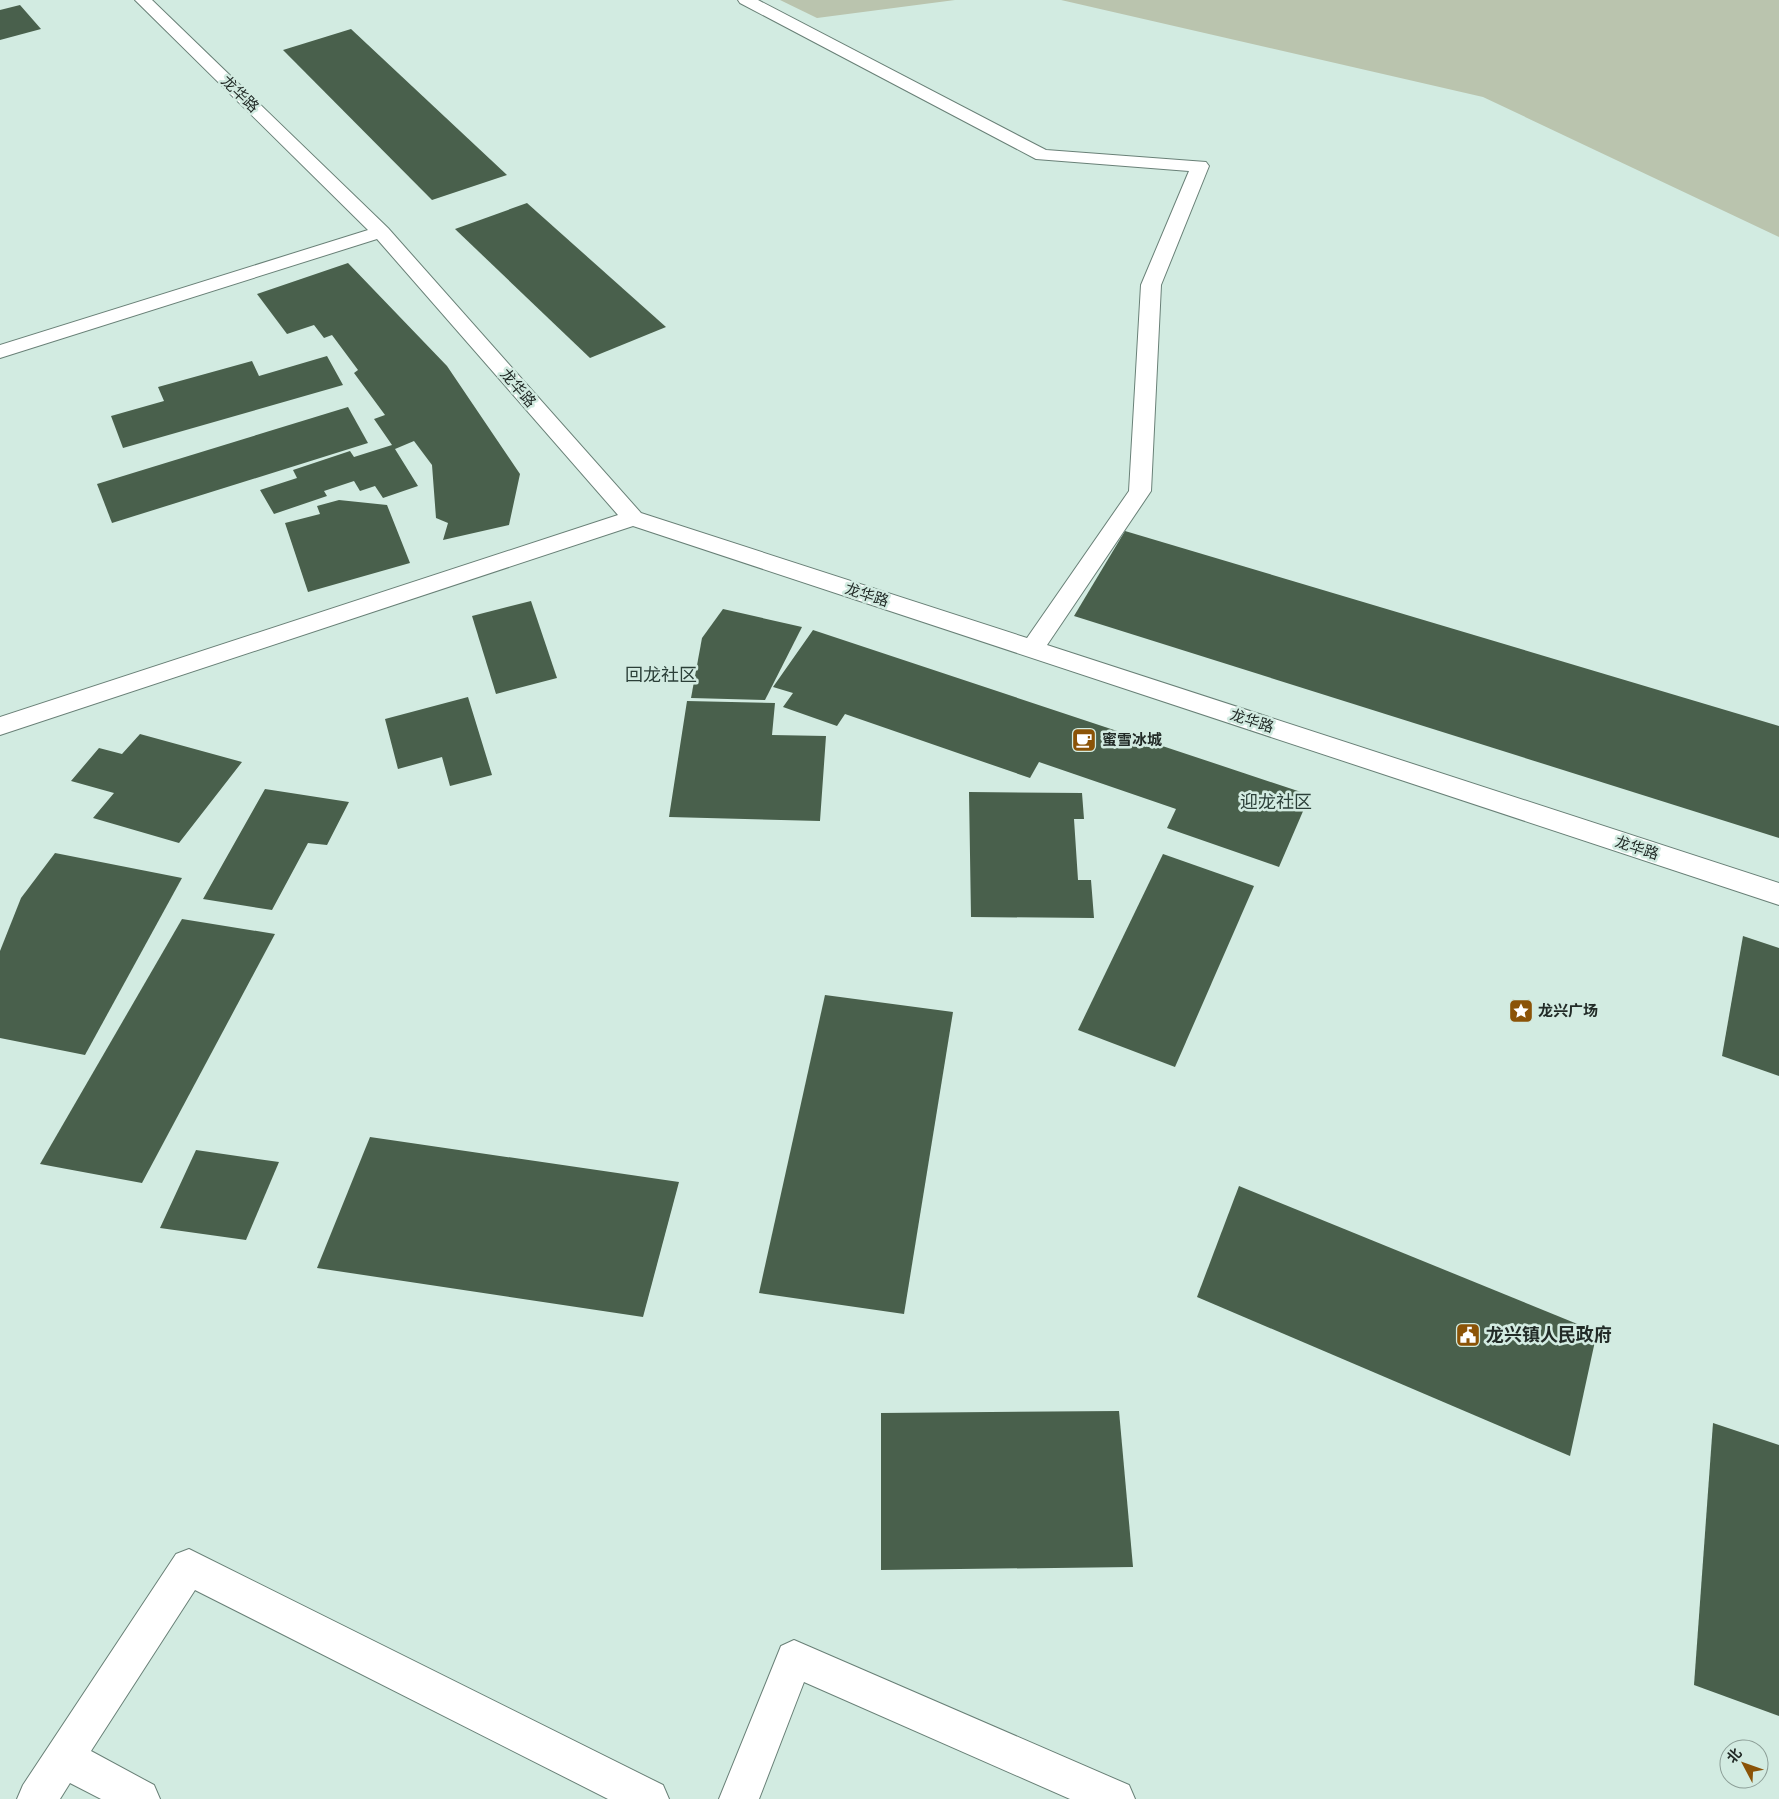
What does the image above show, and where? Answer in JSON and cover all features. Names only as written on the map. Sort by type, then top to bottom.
[{"type":"street","name":"龙华路","points":[[143,0],[381,232],[633,518],[1779,894]]},
{"type":"street","points":[[746,0],[1042,156],[1200,166],[1151,285],[1140,491],[1032,649]]},
{"type":"street","points":[[0,352],[381,232]]},
{"type":"street","points":[[0,726],[633,518]]},
{"type":"street","points":[[37,1799],[189,1567],[649,1799]]},
{"type":"street","points":[[739,1799],[794,1659],[1116,1799]]},
{"type":"street","points":[[64,1758],[140,1799]]},
{"type":"green space","points":[[780,0],[955,0],[817,18]]},
{"type":"green space","points":[[1061,0],[1779,0],[1779,237],[1483,97]]},
{"type":"building","points":[[20,5],[41,29],[0,40],[0,10]]},
{"type":"building","points":[[351,29],[507,175],[432,200],[283,50]]},
{"type":"building","points":[[527,203],[666,327],[590,358],[455,229]]},
{"type":"building","points":[[348,263],[447,366],[520,474],[509,525],[443,540],[448,523],[436,518],[432,465],[414,441],[395,449],[418,486],[383,498],[375,486],[360,491],[354,481],[324,491],[327,496],[274,514],[260,490],[297,478],[293,470],[350,451],[354,457],[392,445],[374,419],[385,415],[354,373],[358,370],[332,335],[324,338],[314,325],[287,334],[257,294]]},
{"type":"building","points":[[327,356],[343,385],[123,448],[111,416],[164,401],[158,387],[252,361],[259,376]]},
{"type":"building","points":[[348,407],[368,443],[112,523],[97,484]]},
{"type":"building","points":[[339,500],[387,505],[410,563],[308,592],[285,523],[320,514],[317,506]]},
{"type":"building","points":[[1125,531],[1779,726],[1779,838],[1074,616]]},
{"type":"building","points":[[531,601],[557,678],[496,694],[472,616]]},
{"type":"building","points":[[723,609],[802,627],[765,700],[691,698],[702,638]]},
{"type":"building","points":[[813,630],[1310,795],[1279,867],[1167,828],[1176,809],[1039,762],[1030,778],[845,714],[837,726],[783,707],[793,693],[773,687]]},
{"type":"building","points":[[468,697],[492,775],[450,786],[442,757],[398,769],[385,719]]},
{"type":"building","points":[[687,701],[775,703],[772,735],[826,736],[820,821],[669,817]]},
{"type":"building","points":[[140,734],[242,762],[179,843],[93,818],[114,793],[71,781],[99,748],[122,754]]},
{"type":"building","points":[[265,789],[349,802],[327,845],[308,843],[272,910],[203,899]]},
{"type":"building","points":[[969,792],[1082,793],[1084,819],[1074,819],[1078,880],[1091,880],[1094,918],[971,917]]},
{"type":"building","points":[[55,853],[182,878],[85,1055],[0,1038],[0,951],[21,898]]},
{"type":"building","points":[[1163,854],[1254,886],[1175,1067],[1078,1030]]},
{"type":"building","points":[[182,919],[275,934],[142,1183],[40,1164]]},
{"type":"building","points":[[1743,936],[1779,948],[1779,1076],[1722,1056]]},
{"type":"building","points":[[825,995],[953,1012],[904,1314],[759,1293]]},
{"type":"building","points":[[370,1137],[679,1182],[643,1317],[317,1268]]},
{"type":"building","points":[[196,1150],[279,1162],[246,1240],[160,1228]]},
{"type":"building","points":[[1239,1186],[1597,1332],[1570,1456],[1197,1297]]},
{"type":"building","points":[[1119,1411],[1133,1567],[881,1570],[881,1413]]},
{"type":"building","points":[[1713,1423],[1779,1445],[1779,1716],[1694,1685]]},
{"type":"place","name":"蜜雪冰城","points":[[1084,740]]},
{"type":"place","name":"龙兴广场","points":[[1521,1011]]},
{"type":"place","name":"龙兴镇人民政府","points":[[1468,1335]]},
{"type":"district","name":"回龙社区","points":[[661,675]]},
{"type":"district","name":"迎龙社区","points":[[1276,802]]}]
